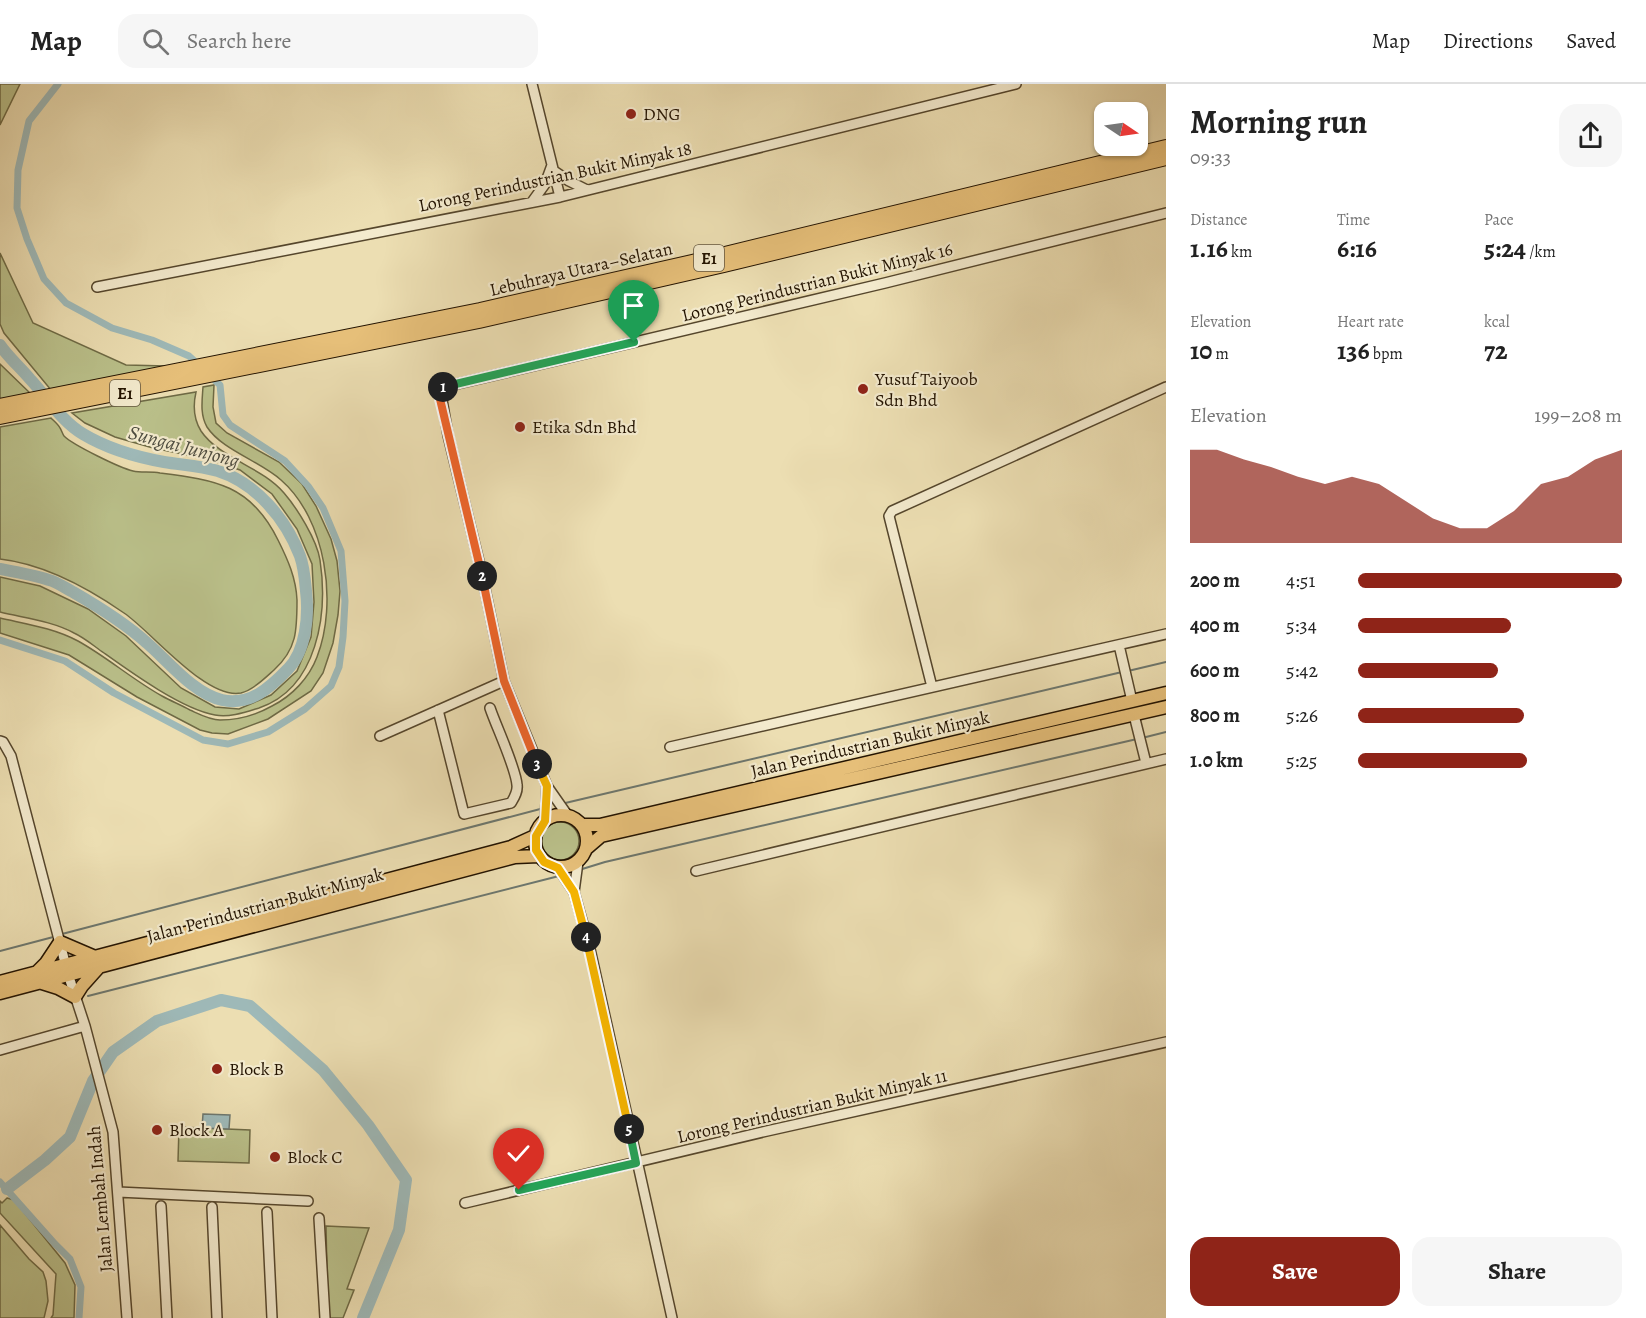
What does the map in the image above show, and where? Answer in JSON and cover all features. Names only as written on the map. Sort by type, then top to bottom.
[{"type":"highway","name":"Lebuhraya Utara–Selatan","points":[[0,417],[641,274],[1166,147]]},
{"type":"highway","name":"Lebuhraya Utara–Selatan","points":[[0,405],[479,321],[693,273],[1166,158]]},
{"type":"main road","name":"Jalan Perindustrian Bukit Minyak","points":[[582,825],[600,825],[1131,698],[1166,693]]},
{"type":"main road","name":"Jalan Perindustrian Bukit Minyak","points":[[587,848],[601,837],[1135,719],[1166,707]]},
{"type":"main road","points":[[566,812],[582,825],[588,840],[587,848],[577,869],[565,868],[562,874],[539,856],[536,850],[536,836],[545,817],[566,812]]},
{"type":"main road","name":"Jalan Perindustrian Bukit Minyak","points":[[97,962],[511,846],[536,836]]},
{"type":"main road","name":"Jalan Perindustrian Bukit Minyak","points":[[0,993],[38,977],[67,969],[515,857],[539,856]]},
{"type":"main road","points":[[59,938],[97,962],[75,997],[38,977],[59,938]]},
{"type":"main road","name":"Jalan Perindustrian Bukit Minyak","points":[[0,982],[38,977]]},
{"type":"street","points":[[532,84],[560,196]]},
{"type":"street","name":"Lorong Perindustrian Bukit Minyak 18","points":[[97,287],[560,196],[1016,84]]},
{"type":"street","points":[[553,167],[569,182],[587,190]]},
{"type":"street","points":[[532,202],[553,167]]},
{"type":"street","name":"Lorong Perindustrian Bukit Minyak 16","points":[[504,681],[481,570],[448,435],[440,388],[896,280],[1166,213]]},
{"type":"street","points":[[932,687],[889,516],[892,511],[1166,387]]},
{"type":"street","points":[[670,747],[932,687],[1120,648],[1166,634]]},
{"type":"street","points":[[1120,648],[1131,698]]},
{"type":"street","points":[[380,736],[504,681],[547,786],[566,812]]},
{"type":"street","points":[[438,710],[464,814],[511,803],[516,795],[517,786],[514,774],[490,708]]},
{"type":"street","points":[[1135,719],[1145,759]]},
{"type":"street","name":"Jalan Lembah Indah","points":[[0,741],[3,742],[11,756],[113,1132],[127,1318]]},
{"type":"street","points":[[696,871],[1145,759],[1166,759]]},
{"type":"street","points":[[545,817],[547,786]]},
{"type":"street","points":[[574,892],[577,869]]},
{"type":"street","points":[[562,874],[574,892],[592,958],[636,1163],[665,1277],[672,1318]]},
{"type":"street","points":[[0,1050],[85,1026]]},
{"type":"street","name":"Lorong Perindustrian Bukit Minyak 11","points":[[465,1203],[766,1131],[1166,1042]]},
{"type":"street","points":[[118,1192],[308,1200]]},
{"type":"street","points":[[161,1206],[167,1318]]},
{"type":"street","points":[[212,1207],[217,1318]]},
{"type":"street","points":[[267,1212],[272,1318]]},
{"type":"street","points":[[319,1218],[325,1318]]},
{"type":"green space","points":[[0,84],[20,84],[0,125]]},
{"type":"green space","points":[[0,253],[33,323],[126,365],[167,366],[51,390],[4,333],[0,324]]},
{"type":"green space","points":[[0,364],[31,394],[0,401]]},
{"type":"green space","points":[[214,385],[213,407],[216,423],[227,433],[279,462],[302,484],[316,506],[331,539],[337,561],[340,591],[333,643],[323,673],[311,691],[268,719],[228,734],[200,730],[137,697],[69,655],[0,633],[0,618],[40,627],[69,637],[89,647],[162,696],[216,720],[241,718],[260,712],[279,702],[299,686],[317,657],[327,612],[324,563],[318,539],[309,517],[281,480],[231,449],[207,427],[202,413],[203,387]]},
{"type":"green space","points":[[196,392],[194,412],[201,431],[218,448],[264,476],[284,493],[306,525],[320,560],[322,603],[320,625],[315,646],[306,666],[295,684],[279,698],[259,708],[232,715],[215,715],[188,706],[143,680],[82,637],[65,629],[0,612],[0,577],[40,586],[88,609],[126,636],[181,688],[215,707],[239,709],[271,695],[297,671],[311,637],[314,602],[312,564],[297,529],[272,494],[240,470],[208,459],[153,448],[115,437],[85,423],[72,413]]},
{"type":"green space","points":[[51,418],[69,440],[108,461],[133,471],[157,472],[215,483],[244,496],[256,507],[282,547],[293,577],[297,600],[297,621],[291,647],[282,662],[259,683],[241,693],[227,692],[212,686],[196,676],[124,613],[96,595],[65,578],[33,566],[0,559],[0,427]]},
{"type":"green space","points":[[560,822],[573,828],[579,841],[573,854],[560,860],[547,854],[541,841],[547,828]]},
{"type":"green space","points":[[179,1127],[250,1130],[249,1163],[178,1161]]},
{"type":"green space","points":[[7,1198],[14,1200],[65,1263],[75,1285],[74,1318],[51,1318],[56,1274],[0,1213],[0,1201],[2,1203]]},
{"type":"green space","points":[[0,1225],[43,1272],[48,1301],[44,1318],[0,1318]]},
{"type":"green space","points":[[326,1226],[369,1228],[347,1289],[354,1290],[343,1318],[328,1318]]},
{"type":"water","points":[[203,1114],[230,1115],[229,1129],[202,1128]]},
{"type":"waterway","points":[[58,84],[29,121],[18,170],[17,208],[44,279],[66,303],[112,328],[152,340],[189,356],[200,366]]},
{"type":"waterway","name":"Sungai Junjong","points":[[0,345],[61,416],[83,434],[102,444],[133,455],[218,471],[245,484],[257,493],[287,529],[300,556],[307,601],[305,632],[299,653],[294,661],[267,689],[242,700],[222,700],[201,691],[130,629],[61,585],[31,575],[0,569]]},
{"type":"waterway","points":[[0,640],[65,661],[114,693],[203,740],[228,744],[268,732],[305,709],[331,686],[339,667],[343,637],[345,601],[341,551],[323,508],[308,486],[285,461],[230,425],[223,415],[220,385],[210,376]]},
{"type":"waterway","points":[[1128,671],[1166,662]]},
{"type":"waterway","points":[[561,804],[1122,672]]},
{"type":"waterway","points":[[1142,738],[1166,732]]},
{"type":"waterway","points":[[579,870],[605,862],[1137,739]]},
{"type":"waterway","points":[[62,934],[544,808]]},
{"type":"waterway","points":[[88,996],[559,876]]},
{"type":"waterway","points":[[0,951],[57,936]]},
{"type":"waterway","points":[[7,1189],[45,1160],[70,1137],[93,1081],[113,1052],[157,1021],[221,1000],[250,1006],[323,1070],[368,1125],[406,1180],[399,1230],[363,1318]]},
{"type":"waterway","points":[[0,1182],[70,1259],[81,1287],[79,1318]]},
{"type":"place","name":"DNG","points":[[631,114]]},
{"type":"place","name":"Yusuf Taiyoob Sdn Bhd","points":[[863,389]]},
{"type":"place","name":"Etika Sdn Bhd","points":[[520,427]]},
{"type":"place","name":"Block B","points":[[217,1069]]},
{"type":"place","name":"Block A","points":[[157,1130]]},
{"type":"place","name":"Block C","points":[[275,1157]]},
{"type":"route","points":[[519,1190],[636,1163],[592,958],[574,892],[558,868],[544,862],[536,850],[536,836],[545,821],[547,786],[504,681],[481,570],[439,394],[440,388],[634,342]]}]
